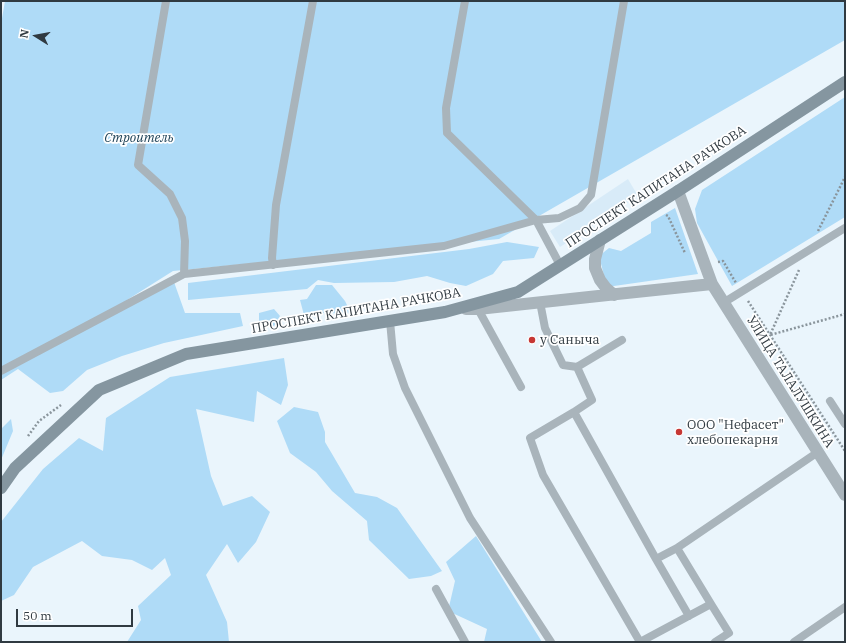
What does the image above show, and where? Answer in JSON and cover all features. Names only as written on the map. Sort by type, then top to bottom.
[{"type":"street","name":"ПРОСПЕКТ КАПИТАНА РАЧКОВА","points":[[1,488],[15,468],[99,390],[186,354],[445,312],[518,292],[678,191],[845,82]]},
{"type":"street","name":"УЛИЦА ТАЛАЛУШКИНА","points":[[678,191],[712,284],[845,495]]},
{"type":"street","points":[[600,240],[595,259],[595,268],[600,280],[614,295]]},
{"type":"street","points":[[455,309],[478,309],[712,284]]},
{"type":"lane","points":[[166,1],[138,165],[170,194],[182,218],[185,241],[184,274]]},
{"type":"lane","points":[[273,265],[272,258],[276,205],[313,1]]},
{"type":"lane","points":[[465,1],[446,108],[447,133],[536,220],[560,265]]},
{"type":"lane","points":[[1,370],[184,274],[444,246],[536,220],[559,218],[580,208],[591,195],[624,1]]},
{"type":"lane","points":[[723,303],[845,228]]},
{"type":"lane","points":[[540,302],[545,328],[563,366],[577,367],[622,340]]},
{"type":"lane","points":[[478,309],[521,387]]},
{"type":"lane","points":[[390,321],[393,354],[404,388],[470,518],[551,642]]},
{"type":"lane","points":[[577,367],[592,400],[530,438],[543,475],[640,642],[711,604]]},
{"type":"lane","points":[[830,401],[845,424]]},
{"type":"lane","points":[[574,412],[689,616]]},
{"type":"lane","points":[[656,559],[677,548],[818,452]]},
{"type":"lane","points":[[677,548],[729,633],[715,642]]},
{"type":"lane","points":[[436,589],[465,642]]},
{"type":"lane","points":[[799,640],[845,607]]},
{"type":"path","points":[[845,177],[808,250],[770,335],[845,314]]},
{"type":"path","points":[[25,439],[39,421],[62,404]]},
{"type":"shaded area","points":[[628,179],[638,196],[560,247],[550,231]]},
{"type":"green space","name":"Строитель","points":[[5,1],[845,1],[845,40],[499,239],[173,271],[127,300],[174,282],[185,313],[240,313],[243,326],[164,343],[122,356],[87,370],[63,391],[50,393],[18,369],[1,380],[1,24]]},
{"type":"green space","points":[[845,97],[845,217],[732,286],[697,223],[695,209],[702,190]]},
{"type":"green space","points":[[675,208],[698,274],[607,287],[599,256],[609,248],[621,251],[651,233],[651,222]]},
{"type":"green space","points":[[507,242],[539,247],[534,258],[503,261],[493,274],[466,286],[427,276],[394,282],[334,283],[318,280],[307,289],[188,300],[188,283],[469,249]]},
{"type":"green space","points":[[316,285],[332,285],[345,301],[350,311],[346,315],[327,312],[311,317],[304,315],[300,300],[307,299]]},
{"type":"green space","points":[[274,309],[280,316],[274,326],[259,324],[259,313]]},
{"type":"green space","points":[[284,358],[288,385],[281,405],[257,391],[254,422],[196,409],[211,476],[223,506],[252,496],[270,512],[256,542],[238,563],[227,544],[206,575],[227,622],[229,642],[127,642],[141,620],[138,606],[171,575],[165,558],[152,570],[132,560],[102,556],[82,541],[33,567],[14,595],[1,601],[1,522],[43,469],[79,438],[103,451],[106,418],[170,377]]},
{"type":"green space","points":[[294,407],[318,412],[325,432],[325,442],[355,493],[377,497],[397,508],[442,571],[431,576],[409,579],[369,540],[367,521],[332,491],[316,472],[290,453],[277,421]]},
{"type":"green space","points":[[11,419],[13,431],[1,460],[1,429]]},
{"type":"green space","points":[[476,536],[542,642],[484,642],[487,629],[448,611],[455,581],[446,562]]},
{"type":"place","name":"у Саныча","points":[[532,340]]},
{"type":"place","name":"ООО \"Нефасет\" хлебопекарня","points":[[679,432]]}]
